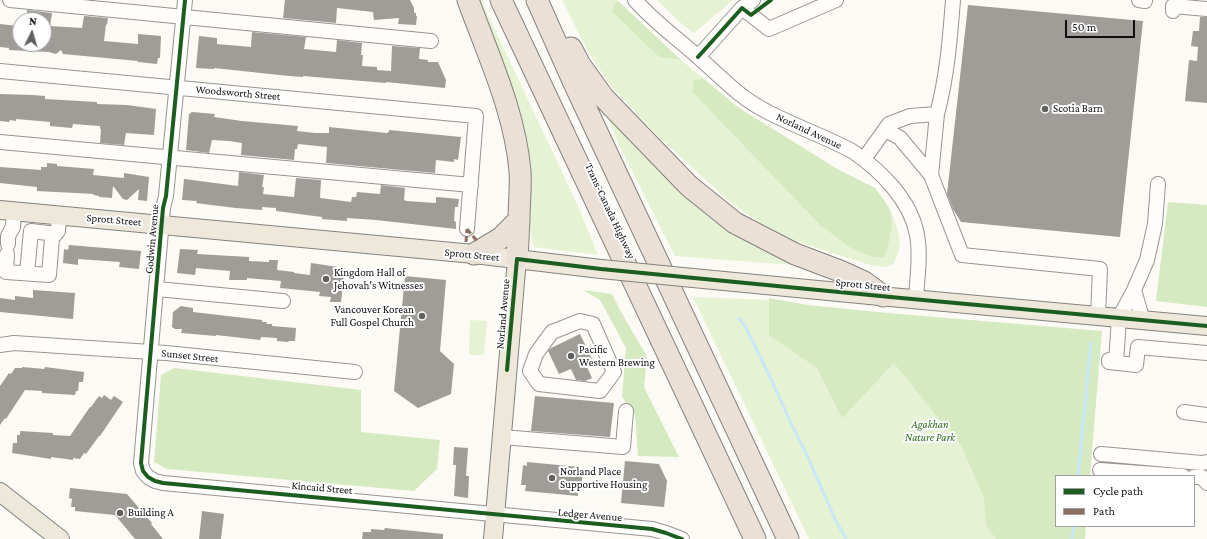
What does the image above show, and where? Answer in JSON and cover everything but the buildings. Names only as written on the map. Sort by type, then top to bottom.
[{"type":"highway","points":[[468,0],[511,122],[520,171],[521,196],[517,259]]},
{"type":"highway","name":"Trans-Canada Highway","points":[[501,0],[755,539]]},
{"type":"highway","points":[[538,0],[558,28],[580,65],[603,97],[689,186],[735,223],[795,254],[864,282],[883,296]]},
{"type":"highway","name":"Trans-Canada Highway","points":[[538,0],[584,104],[788,539]]},
{"type":"highway","points":[[474,254],[500,238],[519,220]]},
{"type":"main road","name":"Sprott Street","points":[[7,210],[474,254],[601,269],[916,300],[1207,326]]},
{"type":"main road","name":"Norland Avenue","points":[[493,539],[517,259]]},
{"type":"main road","points":[[0,492],[60,539]]},
{"type":"street","points":[[10,0],[431,41]]},
{"type":"street","name":"Godwin Avenue","points":[[148,477],[141,468],[141,459],[175,87],[185,0]]},
{"type":"street","name":"Norland Avenue","points":[[635,0],[644,10],[729,86],[766,111],[839,144],[864,159],[893,190],[906,207],[913,222],[918,244],[916,300]]},
{"type":"street","points":[[698,57],[748,4],[769,29],[836,0]]},
{"type":"street","points":[[931,175],[937,114],[947,64],[953,0]]},
{"type":"street","points":[[1173,11],[1173,6],[1207,9]]},
{"type":"street","name":"Woodsworth Street","points":[[0,71],[476,116],[471,185]]},
{"type":"street","points":[[864,159],[889,124],[910,116],[937,114]]},
{"type":"street","points":[[886,130],[900,138],[931,175],[962,255],[1100,269],[1110,317],[1112,362],[1136,365],[1138,347],[1207,353]]},
{"type":"street","points":[[0,142],[471,185],[467,229]]},
{"type":"street","points":[[1110,317],[1134,290],[1147,260],[1155,224],[1158,184]]},
{"type":"street","points":[[7,210],[6,272],[49,275],[52,238],[58,231],[59,215]]},
{"type":"street","points":[[27,274],[30,232],[56,234]]},
{"type":"street","points":[[157,289],[283,301]]},
{"type":"street","points":[[1134,290],[1143,321]]},
{"type":"street","points":[[580,321],[593,324],[614,372],[600,391],[539,384],[530,371],[536,354],[552,332],[580,321]]},
{"type":"street","name":"Sunset Street","points":[[0,344],[14,343],[151,352],[355,372]]},
{"type":"street","points":[[507,370],[530,371]]},
{"type":"street","points":[[502,436],[623,447],[626,410]]},
{"type":"street","points":[[1184,412],[1207,415]]},
{"type":"street","points":[[1102,454],[1202,463],[1207,462]]},
{"type":"street","points":[[1124,472],[1126,456]]},
{"type":"street","points":[[1178,475],[1179,461]]},
{"type":"street","points":[[1100,470],[1164,475]]},
{"type":"street","name":"Kincaid Street","points":[[148,477],[155,481],[164,483],[495,515]]},
{"type":"street","points":[[1195,477],[1202,477],[1207,483]]},
{"type":"street","name":"Ledger Avenue","points":[[495,515],[652,529],[682,539]]},
{"type":"green space","points":[[471,0],[481,0],[578,206],[598,255],[534,247]]},
{"type":"green space","points":[[562,0],[617,0],[611,11],[659,57],[681,60],[703,78],[694,80],[692,92],[819,224],[888,247],[892,226],[891,212],[900,238],[899,250],[893,264],[884,267],[870,265],[795,241],[759,222],[729,201],[657,135],[611,86],[589,53]]},
{"type":"green space","points":[[617,0],[681,60],[659,57],[611,11]]},
{"type":"green space","points":[[657,0],[733,0],[694,33],[684,26]]},
{"type":"green space","points":[[703,78],[739,108],[839,170],[875,188],[891,212],[892,226],[888,247],[884,257],[873,257],[851,248],[820,225],[692,92],[694,80]]},
{"type":"green space","points":[[614,119],[807,266],[675,256],[621,149],[609,121]]},
{"type":"green space","points":[[1168,202],[1207,205],[1207,307],[1156,301]]},
{"type":"green space","points":[[583,290],[612,294],[647,356],[644,387],[679,457],[638,456],[635,415],[622,397],[626,348],[600,300]]},
{"type":"green space","name":"Agakhan Nature Park","points":[[693,297],[769,300],[769,308],[1096,337],[1056,475],[1055,475],[1055,527],[1058,527],[1078,539],[809,539]]},
{"type":"green space","name":"Agakhan Nature Park","points":[[769,298],[808,305],[888,313],[1102,331],[1090,475],[1055,475],[1055,527],[1086,527],[1085,539],[996,539],[986,525],[984,497],[961,446],[894,363],[842,418],[817,368],[769,335]]},
{"type":"green space","points":[[470,320],[487,321],[484,355],[469,355]]},
{"type":"green space","points":[[174,368],[361,390],[361,432],[440,440],[437,469],[414,491],[167,469],[154,462],[161,375]]},
{"type":"waterway","points":[[739,318],[745,326],[771,379],[835,519],[846,539]]},
{"type":"waterway","points":[[1078,475],[1091,342]]},
{"type":"waterway","points":[[1072,539],[1074,527]]},
{"type":"marked path","points":[[467,229],[477,241]]},
{"type":"marked path","points":[[466,242],[467,229]]},
{"type":"cycle path","points":[[185,0],[166,196],[163,208],[141,463],[143,471],[148,477],[163,483],[652,529],[682,539]]},
{"type":"cycle path","points":[[698,57],[742,8],[751,15],[771,0]]},
{"type":"cycle path","points":[[507,370],[517,259],[601,269],[1207,326]]},
{"type":"place","name":"Scotia Barn","points":[[1045,109]]},
{"type":"place","name":"Kingdom Hall of Jehovah's Witnesses","points":[[326,279]]},
{"type":"place","name":"Vancouver Korean Full Gospel Church","points":[[422,316]]},
{"type":"place","name":"Pacific Western Brewing","points":[[571,356]]},
{"type":"place","name":"Norland Place Supportive Housing","points":[[552,478]]},
{"type":"place","name":"Building A","points":[[120,513]]}]
